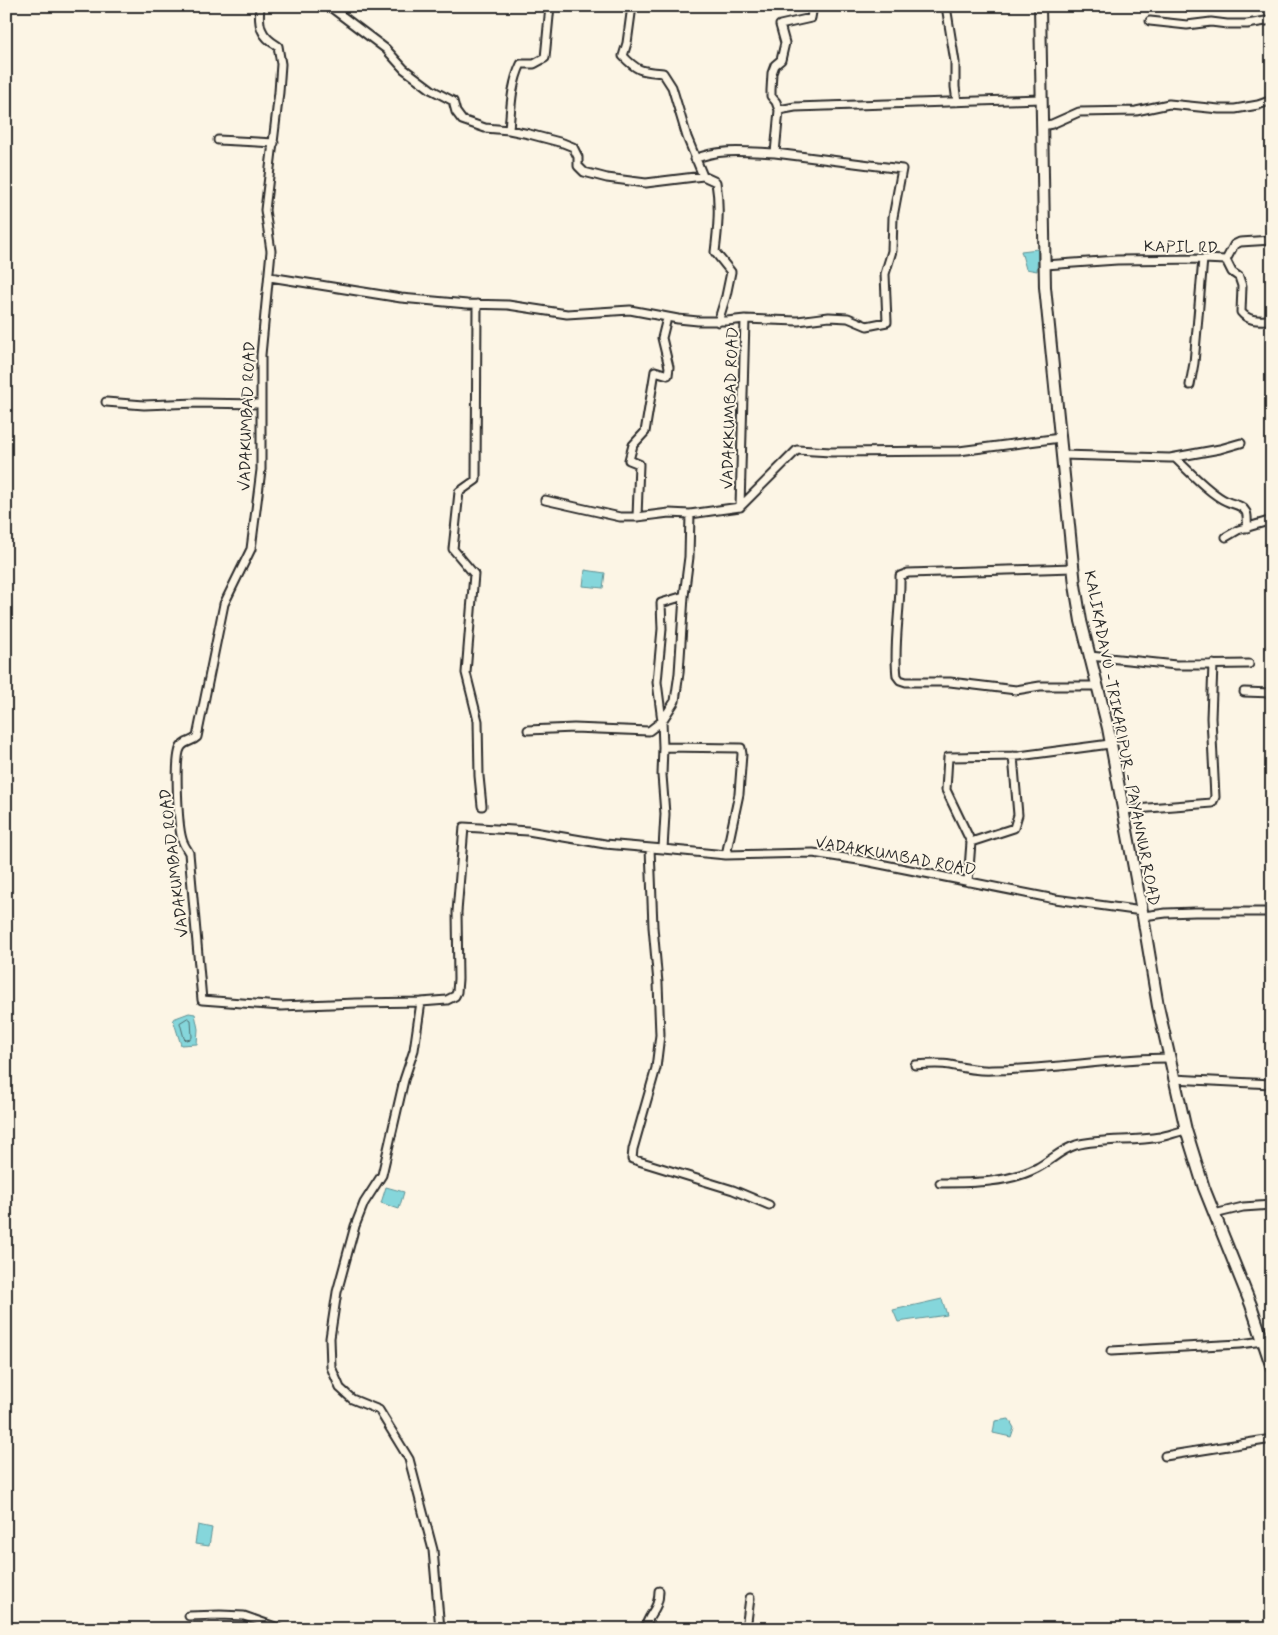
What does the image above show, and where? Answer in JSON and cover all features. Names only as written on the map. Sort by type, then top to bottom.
[{"type":"main road","name":"KALIKADAVU -TRIKARIPUR - PAYANNUR ROAD","points":[[1040,6],[1045,287],[1074,585],[1108,728],[1173,1079],[1204,1188],[1250,1305],[1272,1368]]},
{"type":"street","name":"VADAKUMBAD ROAD","points":[[260,6],[258,22],[264,34],[278,46],[281,64],[274,143],[265,210],[271,251],[261,355],[261,470],[251,548],[224,604],[197,737],[194,741],[184,744],[180,748],[178,756],[177,777],[180,821],[182,840],[189,853],[202,1000],[281,1006],[421,1002],[447,1000],[455,996],[457,992],[457,912],[464,826],[528,831],[605,844],[663,849]]},
{"type":"street","points":[[329,6],[386,49],[404,69],[432,90],[452,101],[456,112],[462,120],[485,128],[509,130],[563,142],[573,147],[578,157],[578,166],[584,172],[607,178],[646,183],[703,176],[716,182],[719,197],[715,252],[731,272],[718,322]]},
{"type":"street","points":[[509,130],[515,76],[521,64],[534,64],[545,58],[550,6]]},
{"type":"street","points":[[632,6],[627,43],[623,56],[632,66],[642,71],[663,73],[667,77],[672,87],[695,159],[703,176]]},
{"type":"street","points":[[695,159],[735,151],[775,153],[779,110],[771,96],[771,90],[772,74],[775,65],[781,60],[785,43],[780,25],[811,18],[813,6]]},
{"type":"street","points":[[946,6],[955,62],[957,102]]},
{"type":"street","points":[[1150,21],[1187,25],[1211,22],[1247,24],[1272,20]]},
{"type":"street","points":[[779,110],[795,107],[1041,99]]},
{"type":"street","points":[[1042,126],[1052,124],[1079,112],[1136,111],[1169,104],[1219,110],[1258,105],[1272,100]]},
{"type":"street","points":[[218,140],[274,143]]},
{"type":"street","name":"VADAKKUMBAD ROAD","points":[[545,500],[620,517],[669,513],[690,514],[740,507],[745,319],[798,321],[829,317],[848,318],[866,326],[887,322],[884,274],[892,251],[893,217],[902,169],[775,153]]},
{"type":"street","points":[[1226,260],[1234,245],[1240,242],[1272,240]]},
{"type":"street","points":[[1190,385],[1194,363],[1203,258]]},
{"type":"street","name":"KAPIL RD","points":[[1045,265],[1117,260],[1203,258],[1226,260],[1232,272],[1239,278],[1242,286],[1240,312],[1246,318],[1272,320]]},
{"type":"street","points":[[270,277],[401,298],[508,305],[568,314],[630,310],[678,320],[718,322],[745,319]]},
{"type":"street","points":[[477,304],[476,480],[459,492],[453,550],[474,574],[466,673],[478,721],[479,776],[482,806]]},
{"type":"street","points":[[638,517],[639,464],[629,460],[633,445],[645,432],[655,371],[668,375],[669,367],[662,338],[666,322]]},
{"type":"street","points":[[106,402],[144,405],[196,403],[260,404]]},
{"type":"street","points":[[740,507],[797,450],[830,452],[959,451],[1060,438]]},
{"type":"street","points":[[1062,455],[1101,458],[1175,458],[1241,443]]},
{"type":"street","points":[[1175,458],[1217,496],[1245,510],[1247,514],[1247,528]]},
{"type":"street","points":[[528,730],[574,728],[649,731],[662,721],[674,701],[679,673],[684,596],[689,557],[690,514]]},
{"type":"street","points":[[1226,537],[1238,530],[1272,520]]},
{"type":"street","points":[[1073,568],[908,573],[900,576],[897,676],[900,680],[906,682],[950,682],[1016,690],[1040,686],[1097,686]]},
{"type":"street","points":[[663,849],[666,814],[662,775],[662,721],[657,682],[662,629],[661,603],[684,596]]},
{"type":"street","points":[[1090,656],[1176,665],[1250,664]]},
{"type":"street","points":[[1123,810],[1212,802],[1215,797],[1211,718],[1213,664]]},
{"type":"street","points":[[1244,692],[1272,693]]},
{"type":"street","points":[[968,882],[971,842],[946,790],[948,756],[1013,756],[1110,744]]},
{"type":"street","points":[[663,747],[740,748],[742,754],[738,794],[726,855]]},
{"type":"street","points":[[971,842],[1014,828],[1018,815],[1013,756]]},
{"type":"street","points":[[650,848],[660,1035],[656,1068],[633,1149],[632,1159],[733,1190],[769,1205]]},
{"type":"street","name":"VADAKKUMBAD ROAD","points":[[663,849],[726,855],[812,853],[865,861],[1055,899],[1143,914],[1272,912]]},
{"type":"street","points":[[421,1002],[414,1050],[404,1080],[382,1176],[364,1203],[355,1226],[337,1292],[330,1338],[331,1367],[340,1388],[352,1399],[379,1410],[408,1459],[433,1550],[440,1629]]},
{"type":"street","points":[[915,1065],[941,1064],[990,1070],[1050,1068],[1144,1058],[1169,1058]]},
{"type":"street","points":[[1173,1079],[1272,1084]]},
{"type":"street","points":[[940,1183],[974,1183],[1003,1179],[1037,1168],[1074,1145],[1089,1142],[1159,1137],[1186,1130]]},
{"type":"street","points":[[1214,1214],[1242,1207],[1272,1205]]},
{"type":"street","points":[[1111,1351],[1263,1341]]},
{"type":"street","points":[[1165,1456],[1272,1439]]},
{"type":"street","points":[[645,1629],[646,1621],[656,1609],[659,1591]]},
{"type":"street","points":[[746,1629],[750,1598]]},
{"type":"street","points":[[189,1616],[244,1616],[281,1629]]},
{"type":"water","points":[[1038,249],[1037,271],[1026,269],[1021,251]]},
{"type":"water","points":[[585,570],[605,573],[603,588],[583,586]]},
{"type":"water","points":[[189,1013],[195,1014],[198,1029],[197,1044],[181,1045],[173,1019]]},
{"type":"water","points":[[386,1187],[404,1192],[399,1209],[381,1203]]},
{"type":"water","points":[[942,1299],[947,1315],[898,1322],[893,1310]]},
{"type":"water","points":[[1009,1419],[1014,1428],[1011,1437],[993,1433],[995,1421]]},
{"type":"water","points":[[198,1525],[212,1528],[209,1546],[195,1544]]}]
